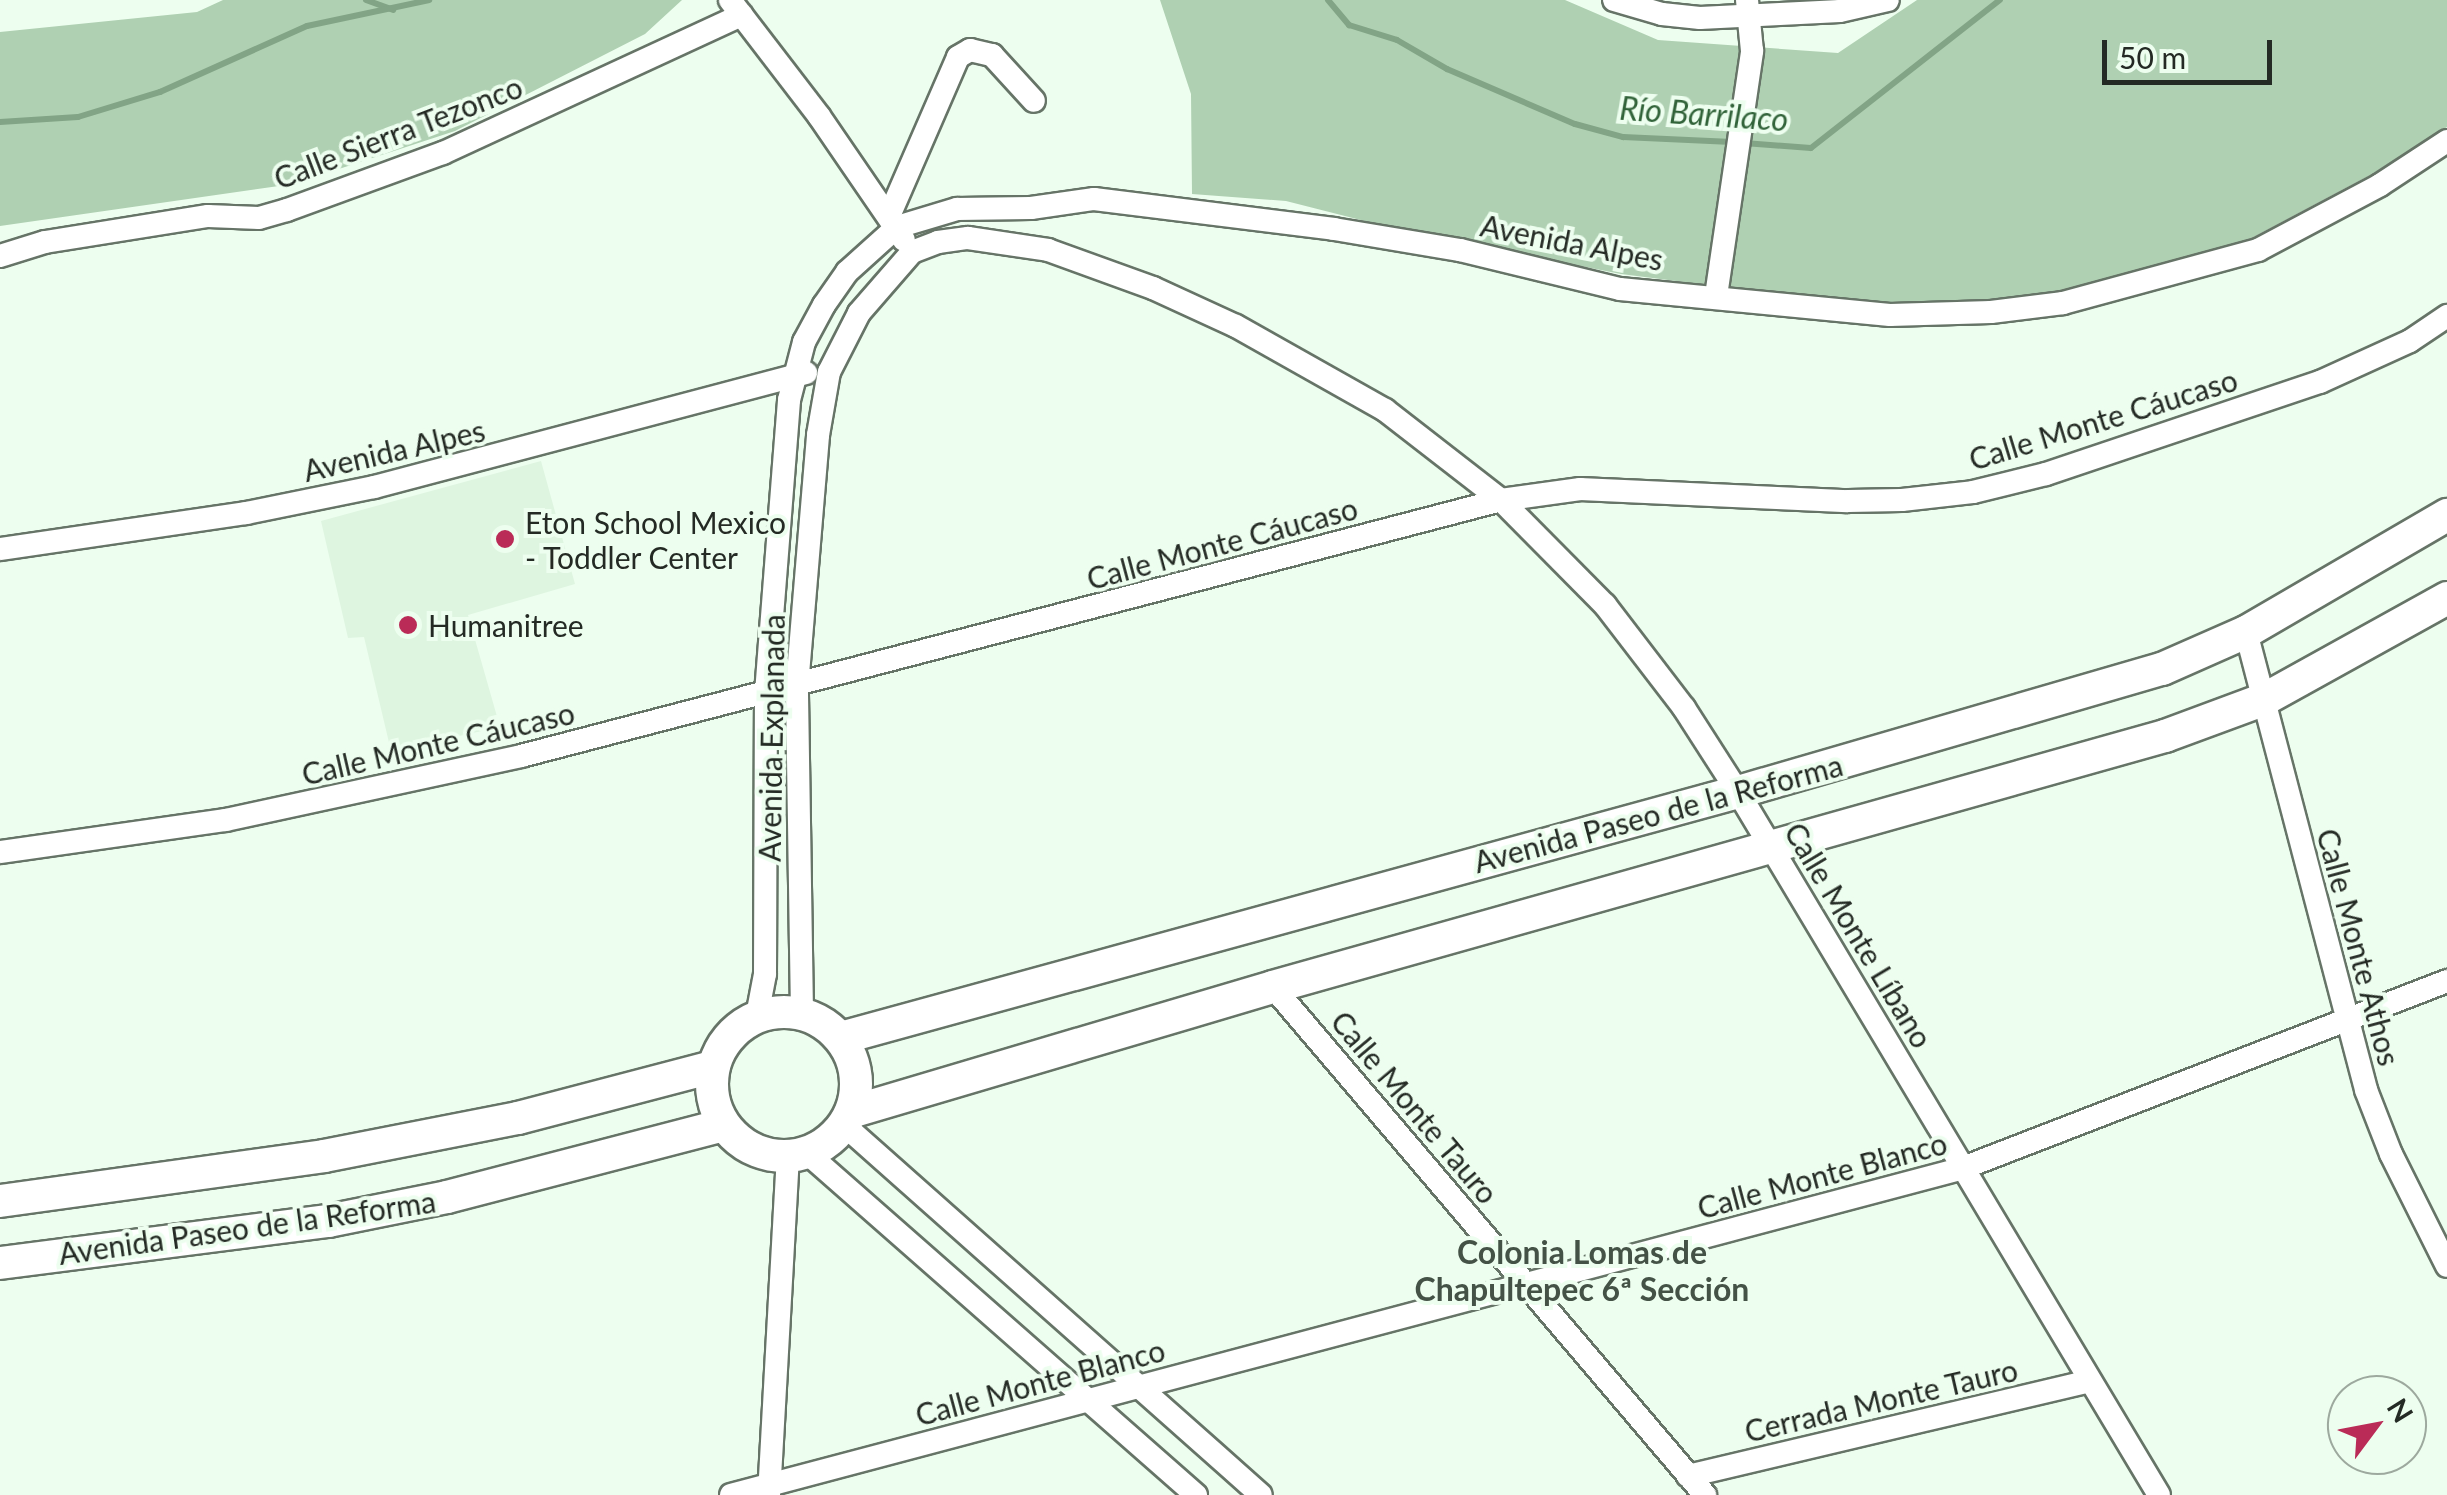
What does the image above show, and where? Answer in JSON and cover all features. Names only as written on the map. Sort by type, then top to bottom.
[{"type":"main road","name":"Avenida Paseo de la Reforma","points":[[840,1038],[1738,792],[2162,669],[2246,632],[2447,515]]},
{"type":"main road","points":[[848,1119],[855,1074],[840,1038],[823,1022],[802,1012],[779,1010],[757,1016],[737,1028],[722,1045],[713,1067],[715,1107],[724,1125],[752,1149],[798,1155],[828,1142],[848,1119],[1273,987],[2166,736],[2265,698],[2447,598]]},
{"type":"main road","name":"Avenida Paseo de la Reforma","points":[[0,1201],[324,1156],[518,1118],[713,1067]]},
{"type":"main road","name":"Avenida Paseo de la Reforma","points":[[0,1263],[362,1214],[448,1198],[724,1125]]},
{"type":"street","points":[[1614,0],[1662,14],[1757,20],[1840,11],[1888,0]]},
{"type":"street","points":[[736,8],[912,252]]},
{"type":"street","name":"Calle Sierra Tezonco","points":[[0,256],[63,239],[208,216],[259,218],[287,210],[443,153],[736,8]]},
{"type":"street","points":[[1716,296],[1757,20]]},
{"type":"street","points":[[893,221],[958,57],[970,50],[992,54],[1034,101]]},
{"type":"street","name":"Avenida Alpes","points":[[794,373],[824,304],[893,221],[956,209],[1031,208],[1094,199],[1334,228],[1460,250],[1620,289],[1890,315],[1991,312],[2063,303],[2258,250],[2380,185],[2447,141]]},
{"type":"street","points":[[1021,244],[1031,208]]},
{"type":"street","name":"Calle Monte Líbano","points":[[912,252],[938,242],[968,238],[1021,244],[1152,288],[1300,360],[1385,410],[1500,500],[1594,592],[1643,650],[1738,792],[2159,1495]]},
{"type":"street","name":"Avenida Explanada","points":[[802,1012],[797,686],[818,435],[830,372],[859,313],[912,252]]},
{"type":"street","name":"Calle Monte Cáucaso","points":[[0,852],[226,820],[354,795],[797,686],[1500,500],[1580,488],[1848,500],[1902,500],[1973,492],[2065,468],[2320,382],[2410,341],[2447,316]]},
{"type":"street","name":"Avenida Alpes","points":[[0,550],[209,520],[374,487],[794,373],[830,372]]},
{"type":"street","name":"Avenida Explanada","points":[[757,1016],[765,974],[766,693],[785,437],[794,373]]},
{"type":"street","name":"Calle Monte Athos","points":[[2246,632],[2345,1019],[2391,1154],[2447,1266]]},
{"type":"street","name":"Calle Monte Blanco","points":[[732,1495],[769,1490],[1140,1386],[1963,1168],[2026,1147],[2447,980]]},
{"type":"street","name":"Calle Monte Tauro","points":[[1273,987],[1705,1495]]},
{"type":"street","points":[[848,1119],[1260,1495]]},
{"type":"street","points":[[798,1155],[1092,1400],[1196,1495]]},
{"type":"street","points":[[769,1490],[798,1155]]},
{"type":"street","name":"Cerrada Monte Tauro","points":[[1688,1476],[2088,1382]]},
{"type":"shaded area","points":[[223,0],[682,0],[645,34],[455,131],[293,184],[0,226],[0,32],[197,12]]},
{"type":"shaded area","points":[[1160,0],[1565,0],[1658,40],[1838,53],[1917,0],[2447,0],[2447,127],[2372,174],[2244,242],[2062,296],[1889,308],[1621,274],[1400,230],[1286,201],[1192,194],[1191,94]]},
{"type":"shaded area","name":"Humanitree","points":[[541,461],[575,584],[468,615],[500,727],[391,751],[364,637],[348,638],[321,521]]},
{"type":"waterway","points":[[366,0],[393,10]]},
{"type":"waterway","name":"Río Barrilaco","points":[[0,122],[78,117],[160,92],[307,26],[429,0]]},
{"type":"waterway","name":"Río Barrilaco","points":[[1328,0],[1349,25],[1397,40],[1447,69],[1575,124],[1623,137],[1732,142]]},
{"type":"waterway","name":"Río Barrilaco","points":[[1744,143],[1811,148],[2000,0]]},
{"type":"place","name":"Eton School Mexico - Toddler Center","points":[[505,539]]},
{"type":"place","name":"Humanitree","points":[[408,625]]},
{"type":"district","name":"Colonia Lomas de Chapultepec 6ª Sección","points":[[1582,1272]]}]
